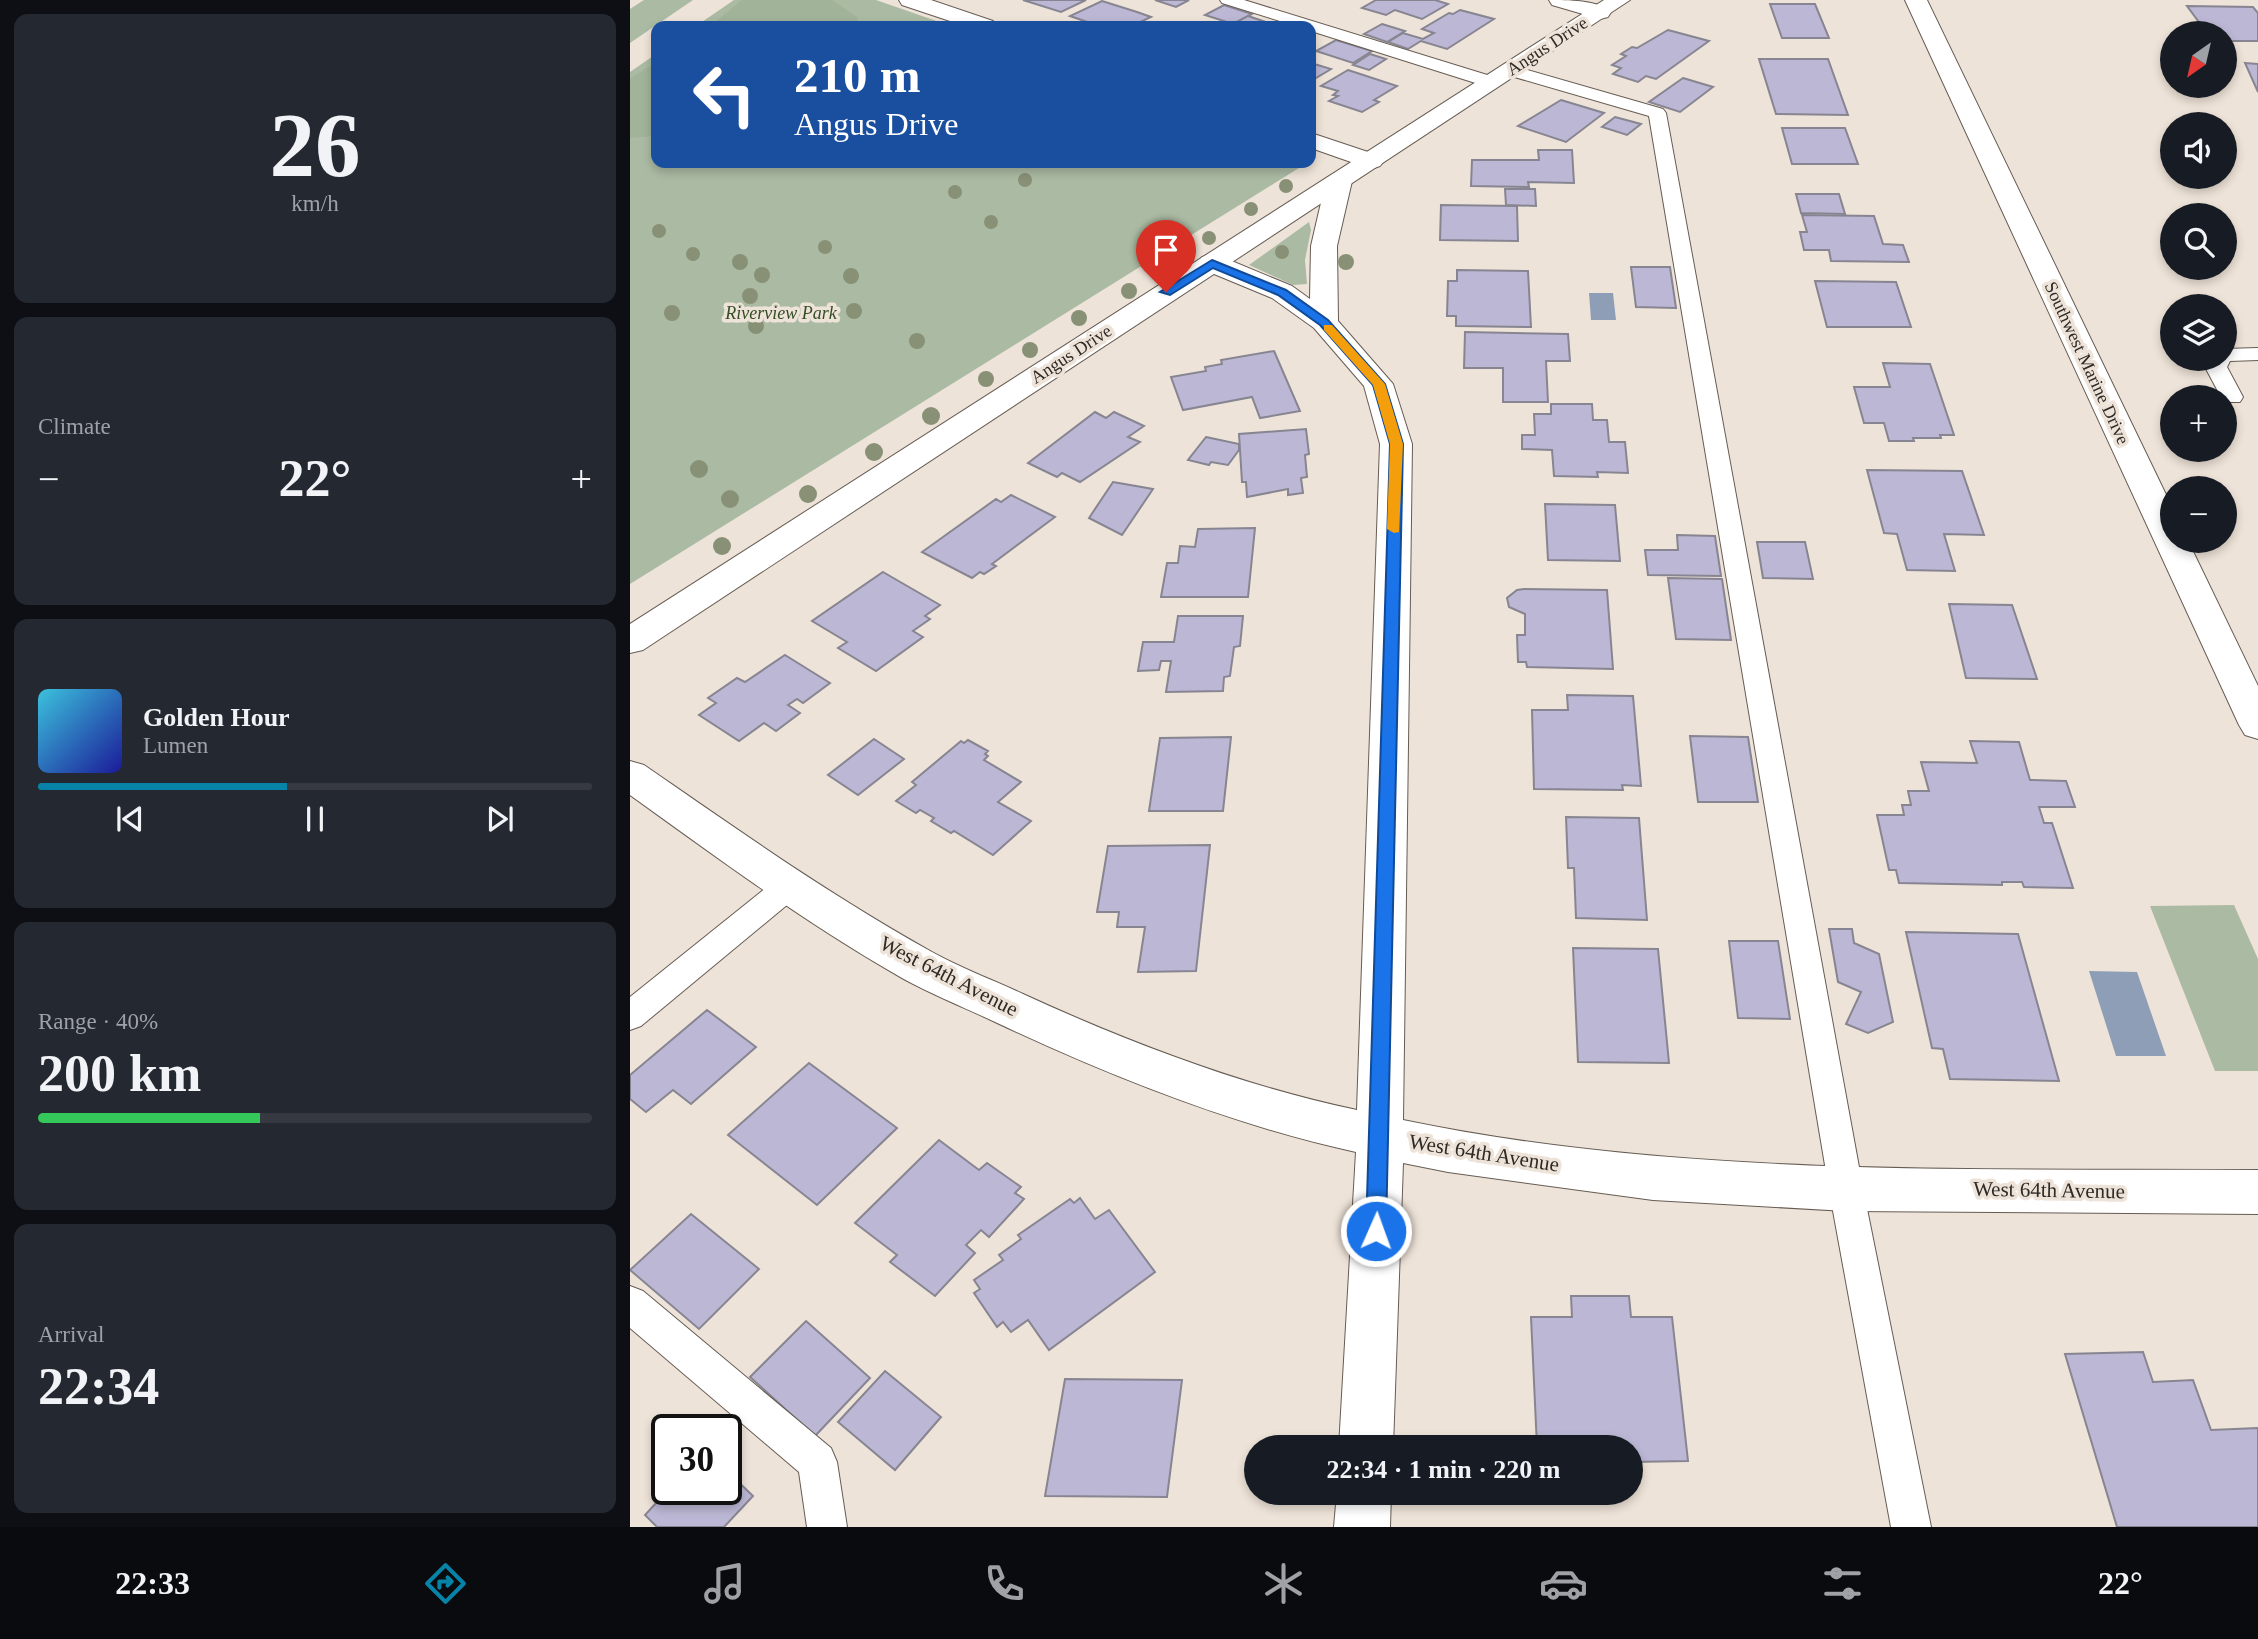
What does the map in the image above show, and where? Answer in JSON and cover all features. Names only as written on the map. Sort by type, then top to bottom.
[{"type":"street","points":[[909,0],[970,21]]},
{"type":"street","points":[[1560,0],[1609,6]]},
{"type":"street","name":"Southwest Marine Drive","points":[[1916,0],[2258,725]]},
{"type":"street","name":"Angus Drive","points":[[630,640],[1609,6]]},
{"type":"street","points":[[1316,142],[1371,162]]},
{"type":"street","points":[[1324,322],[1324,246],[1339,181]]},
{"type":"street","points":[[1212,263],[1282,292],[1324,322],[1378,384],[1396,444],[1379,1136],[1367,1435]]},
{"type":"street","name":"West 64th Avenue","points":[[630,775],[788,887],[919,965],[1056,1029],[1155,1070],[1308,1121],[1448,1151],[1653,1178],[1846,1189],[2258,1192]]},
{"type":"street","points":[[1362,1527],[1363,1505]]},
{"type":"lane","points":[[1228,0],[1303,21]]},
{"type":"lane","points":[[1316,25],[1500,76],[1657,113],[1846,1189],[1911,1527]]},
{"type":"lane","points":[[2237,356],[2258,354]]},
{"type":"lane","points":[[630,1016],[788,887]]},
{"type":"lane","points":[[630,1304],[817,1462],[827,1527]]},
{"type":"green space","points":[[644,0],[693,0],[662,21],[651,21],[651,29],[630,43],[630,9]]},
{"type":"green space","points":[[734,0],[876,0],[937,21],[703,21]]},
{"type":"green space","points":[[742,0],[832,0],[857,17],[858,21],[716,21]]},
{"type":"green space","name":"Riverview Park","points":[[651,57],[651,168],[1299,168],[630,584],[630,72]]},
{"type":"green space","points":[[651,65],[651,136],[630,138],[630,79]]},
{"type":"green space","points":[[1309,222],[1311,230],[1305,260],[1307,284],[1293,285],[1249,265]]},
{"type":"green space","points":[[2234,905],[2258,959],[2258,1071],[2215,1071],[2150,906]]},
{"type":"water","points":[[1589,293],[1613,293],[1616,320],[1591,320]]},
{"type":"water","points":[[2089,971],[2137,972],[2166,1056],[2116,1056]]},
{"type":"building","points":[[1023,0],[1086,0],[1061,12]]},
{"type":"building","points":[[1155,0],[1189,0],[1176,7]]},
{"type":"building","points":[[1376,0],[1435,0],[1448,4],[1422,19],[1395,10],[1386,15],[1362,8]]},
{"type":"building","points":[[1102,1],[1151,17],[1143,21],[1084,21],[1070,16]]},
{"type":"building","points":[[1770,4],[1815,4],[1829,38],[1782,38]]},
{"type":"building","points":[[1224,5],[1252,14],[1239,21],[1224,21],[1205,15]]},
{"type":"building","points":[[2187,6],[2253,7],[2258,13],[2258,41],[2237,41],[2237,21],[2198,21]]},
{"type":"building","points":[[1460,10],[1494,19],[1447,49],[1421,41],[1408,49],[1388,42],[1403,33],[1423,39],[1434,33],[1422,29],[1449,13]]},
{"type":"building","points":[[1248,16],[1263,21],[1239,21]]},
{"type":"building","points":[[1382,24],[1405,31],[1387,42],[1364,34]]},
{"type":"building","points":[[1668,30],[1709,41],[1656,79],[1646,76],[1638,82],[1613,74],[1621,68],[1612,65],[1626,56],[1621,54]]},
{"type":"building","points":[[1336,40],[1372,51],[1353,63],[1316,51]]},
{"type":"building","points":[[1370,54],[1386,59],[1369,70],[1353,65]]},
{"type":"building","points":[[1759,59],[1828,59],[1848,115],[1776,114]]},
{"type":"building","points":[[2245,63],[2258,64],[2258,92]]},
{"type":"building","points":[[1316,64],[1331,69],[1316,78]]},
{"type":"building","points":[[1348,70],[1397,86],[1374,100],[1379,102],[1362,112],[1329,101],[1338,96],[1333,95],[1338,91],[1321,86]]},
{"type":"building","points":[[1683,78],[1713,87],[1680,112],[1649,102]]},
{"type":"building","points":[[1561,100],[1604,113],[1566,142],[1518,126]]},
{"type":"building","points":[[1615,117],[1641,124],[1627,135],[1602,127]]},
{"type":"building","points":[[1782,128],[1845,128],[1858,164],[1792,164]]},
{"type":"building","points":[[1538,150],[1572,150],[1574,183],[1528,182],[1529,187],[1471,186],[1472,160],[1539,160]]},
{"type":"building","points":[[1505,189],[1535,189],[1536,206],[1506,205]]},
{"type":"building","points":[[1796,194],[1839,194],[1845,214],[1801,213]]},
{"type":"building","points":[[1441,205],[1517,206],[1518,241],[1440,240]]},
{"type":"building","points":[[1802,215],[1874,216],[1883,244],[1903,245],[1909,262],[1831,261],[1829,250],[1804,250],[1800,232],[1807,232]]},
{"type":"building","points":[[1631,267],[1670,267],[1676,308],[1636,307]]},
{"type":"building","points":[[1457,270],[1528,271],[1531,327],[1456,326],[1456,316],[1447,316],[1448,281],[1457,281]]},
{"type":"building","points":[[1815,281],[1896,282],[1911,327],[1827,327]]},
{"type":"building","points":[[1465,332],[1568,334],[1570,361],[1546,361],[1548,402],[1503,402],[1503,368],[1464,368]]},
{"type":"building","points":[[1274,351],[1300,411],[1260,418],[1252,397],[1183,410],[1171,377],[1206,371],[1205,367],[1222,364],[1221,360]]},
{"type":"building","points":[[1883,363],[1930,364],[1954,435],[1913,438],[1914,441],[1889,441],[1884,423],[1864,423],[1854,387],[1890,387]]},
{"type":"building","points":[[1551,404],[1592,404],[1593,420],[1607,420],[1609,442],[1625,442],[1628,473],[1597,472],[1598,477],[1554,476],[1552,450],[1522,449],[1522,435],[1535,435],[1534,414],[1551,414]]},
{"type":"building","points":[[1095,412],[1106,418],[1114,412],[1144,426],[1128,437],[1140,442],[1080,482],[1062,473],[1057,477],[1028,463]]},
{"type":"building","points":[[1306,429],[1309,454],[1305,455],[1307,477],[1301,478],[1303,493],[1288,495],[1288,489],[1247,497],[1246,482],[1242,482],[1239,434]]},
{"type":"building","points":[[1206,437],[1239,444],[1239,450],[1228,465],[1211,462],[1209,465],[1188,460]]},
{"type":"building","points":[[1867,470],[1962,471],[1984,535],[1944,534],[1955,571],[1907,570],[1897,534],[1884,533]]},
{"type":"building","points":[[1113,482],[1153,489],[1122,535],[1089,518]]},
{"type":"building","points":[[1011,495],[1055,517],[992,564],[996,566],[984,574],[980,572],[972,578],[922,552],[996,499],[1001,502]]},
{"type":"building","points":[[1545,504],[1615,505],[1620,561],[1548,560]]},
{"type":"building","points":[[1255,528],[1248,597],[1161,597],[1167,563],[1178,563],[1180,546],[1195,547],[1198,529]]},
{"type":"building","points":[[1677,535],[1715,536],[1721,576],[1648,575],[1645,550],[1678,550]]},
{"type":"building","points":[[1757,542],[1805,542],[1813,579],[1763,578]]},
{"type":"building","points":[[883,572],[940,605],[925,616],[930,619],[913,631],[923,637],[876,671],[838,648],[847,642],[812,621]]},
{"type":"building","points":[[1668,578],[1722,579],[1731,640],[1676,639]]},
{"type":"building","points":[[1517,590],[1607,590],[1613,669],[1527,667],[1526,662],[1518,662],[1517,635],[1525,635],[1525,614],[1509,607],[1507,598]]},
{"type":"building","points":[[1949,604],[2012,605],[2037,679],[1966,678]]},
{"type":"building","points":[[1178,616],[1243,616],[1240,646],[1234,647],[1230,676],[1224,677],[1223,691],[1166,692],[1171,661],[1161,661],[1159,670],[1138,671],[1143,642],[1174,642]]},
{"type":"building","points":[[785,655],[830,683],[803,703],[797,699],[788,705],[800,713],[776,731],[764,723],[739,741],[699,715],[716,703],[708,698],[737,678],[745,682]]},
{"type":"building","points":[[1567,695],[1633,696],[1641,786],[1622,785],[1623,790],[1534,789],[1532,710],[1568,710]]},
{"type":"building","points":[[1690,736],[1748,737],[1758,802],[1698,802]]},
{"type":"building","points":[[1231,737],[1223,811],[1149,811],[1160,738]]},
{"type":"building","points":[[874,739],[904,759],[858,795],[828,775]]},
{"type":"building","points":[[968,740],[988,751],[984,760],[1021,782],[998,802],[1031,821],[993,855],[954,831],[951,833],[931,821],[934,818],[920,810],[916,813],[896,801],[916,785],[912,782],[961,741],[964,743]]},
{"type":"building","points":[[1970,741],[2019,742],[2030,780],[2066,781],[2075,807],[2039,807],[2044,823],[2052,823],[2073,888],[2024,887],[2022,882],[2002,882],[2002,885],[1899,883],[1896,870],[1889,870],[1877,815],[1904,815],[1902,805],[1911,805],[1908,791],[1929,791],[1921,762],[1977,763]]},
{"type":"building","points":[[1566,817],[1639,818],[1647,920],[1576,918],[1574,868],[1568,868]]},
{"type":"building","points":[[1210,845],[1196,971],[1138,972],[1145,927],[1117,927],[1119,912],[1097,912],[1108,846]]},
{"type":"building","points":[[1829,929],[1852,929],[1854,943],[1879,954],[1893,1022],[1868,1033],[1846,1024],[1861,992],[1838,982]]},
{"type":"building","points":[[1906,932],[2018,934],[2059,1081],[1950,1079],[1943,1049],[1932,1048]]},
{"type":"building","points":[[1729,941],[1778,941],[1790,1019],[1738,1018]]},
{"type":"building","points":[[1573,948],[1658,949],[1669,1063],[1578,1062]]},
{"type":"building","points":[[707,1010],[756,1047],[691,1104],[673,1090],[646,1112],[630,1099],[630,1075]]},
{"type":"building","points":[[809,1063],[897,1128],[817,1205],[728,1135]]},
{"type":"building","points":[[939,1140],[979,1170],[987,1163],[1021,1187],[1015,1193],[1024,1199],[989,1237],[981,1230],[966,1245],[975,1253],[935,1296],[890,1262],[897,1255],[855,1223]]},
{"type":"building","points":[[1080,1198],[1095,1219],[1109,1210],[1155,1272],[1049,1350],[1028,1320],[1011,1332],[1003,1322],[997,1327],[974,1293],[980,1289],[974,1280],[1003,1260],[999,1255],[1021,1239],[1018,1235],[1070,1199],[1074,1203]]},
{"type":"building","points":[[691,1214],[759,1269],[699,1329],[630,1270]]},
{"type":"building","points":[[1571,1296],[1629,1296],[1631,1317],[1672,1317],[1688,1461],[1643,1462],[1643,1435],[1536,1435],[1531,1317],[1572,1317]]},
{"type":"building","points":[[806,1321],[870,1378],[815,1436],[750,1377]]},
{"type":"building","points":[[2143,1352],[2153,1382],[2193,1380],[2211,1430],[2258,1428],[2258,1527],[2117,1527],[2065,1354]]},
{"type":"building","points":[[885,1371],[941,1417],[895,1470],[838,1422]]},
{"type":"building","points":[[1065,1379],[1182,1380],[1167,1497],[1045,1496]]},
{"type":"building","points":[[742,1485],[753,1496],[724,1527],[657,1527],[645,1515],[654,1505],[742,1505]]},
{"type":"slow traffic","points":[[1328,327],[1378,384],[1396,444],[1394,529]]},
{"type":"route","points":[[1166,292],[1212,263],[1282,292],[1324,322],[1378,384],[1396,444],[1376,1231]]}]
